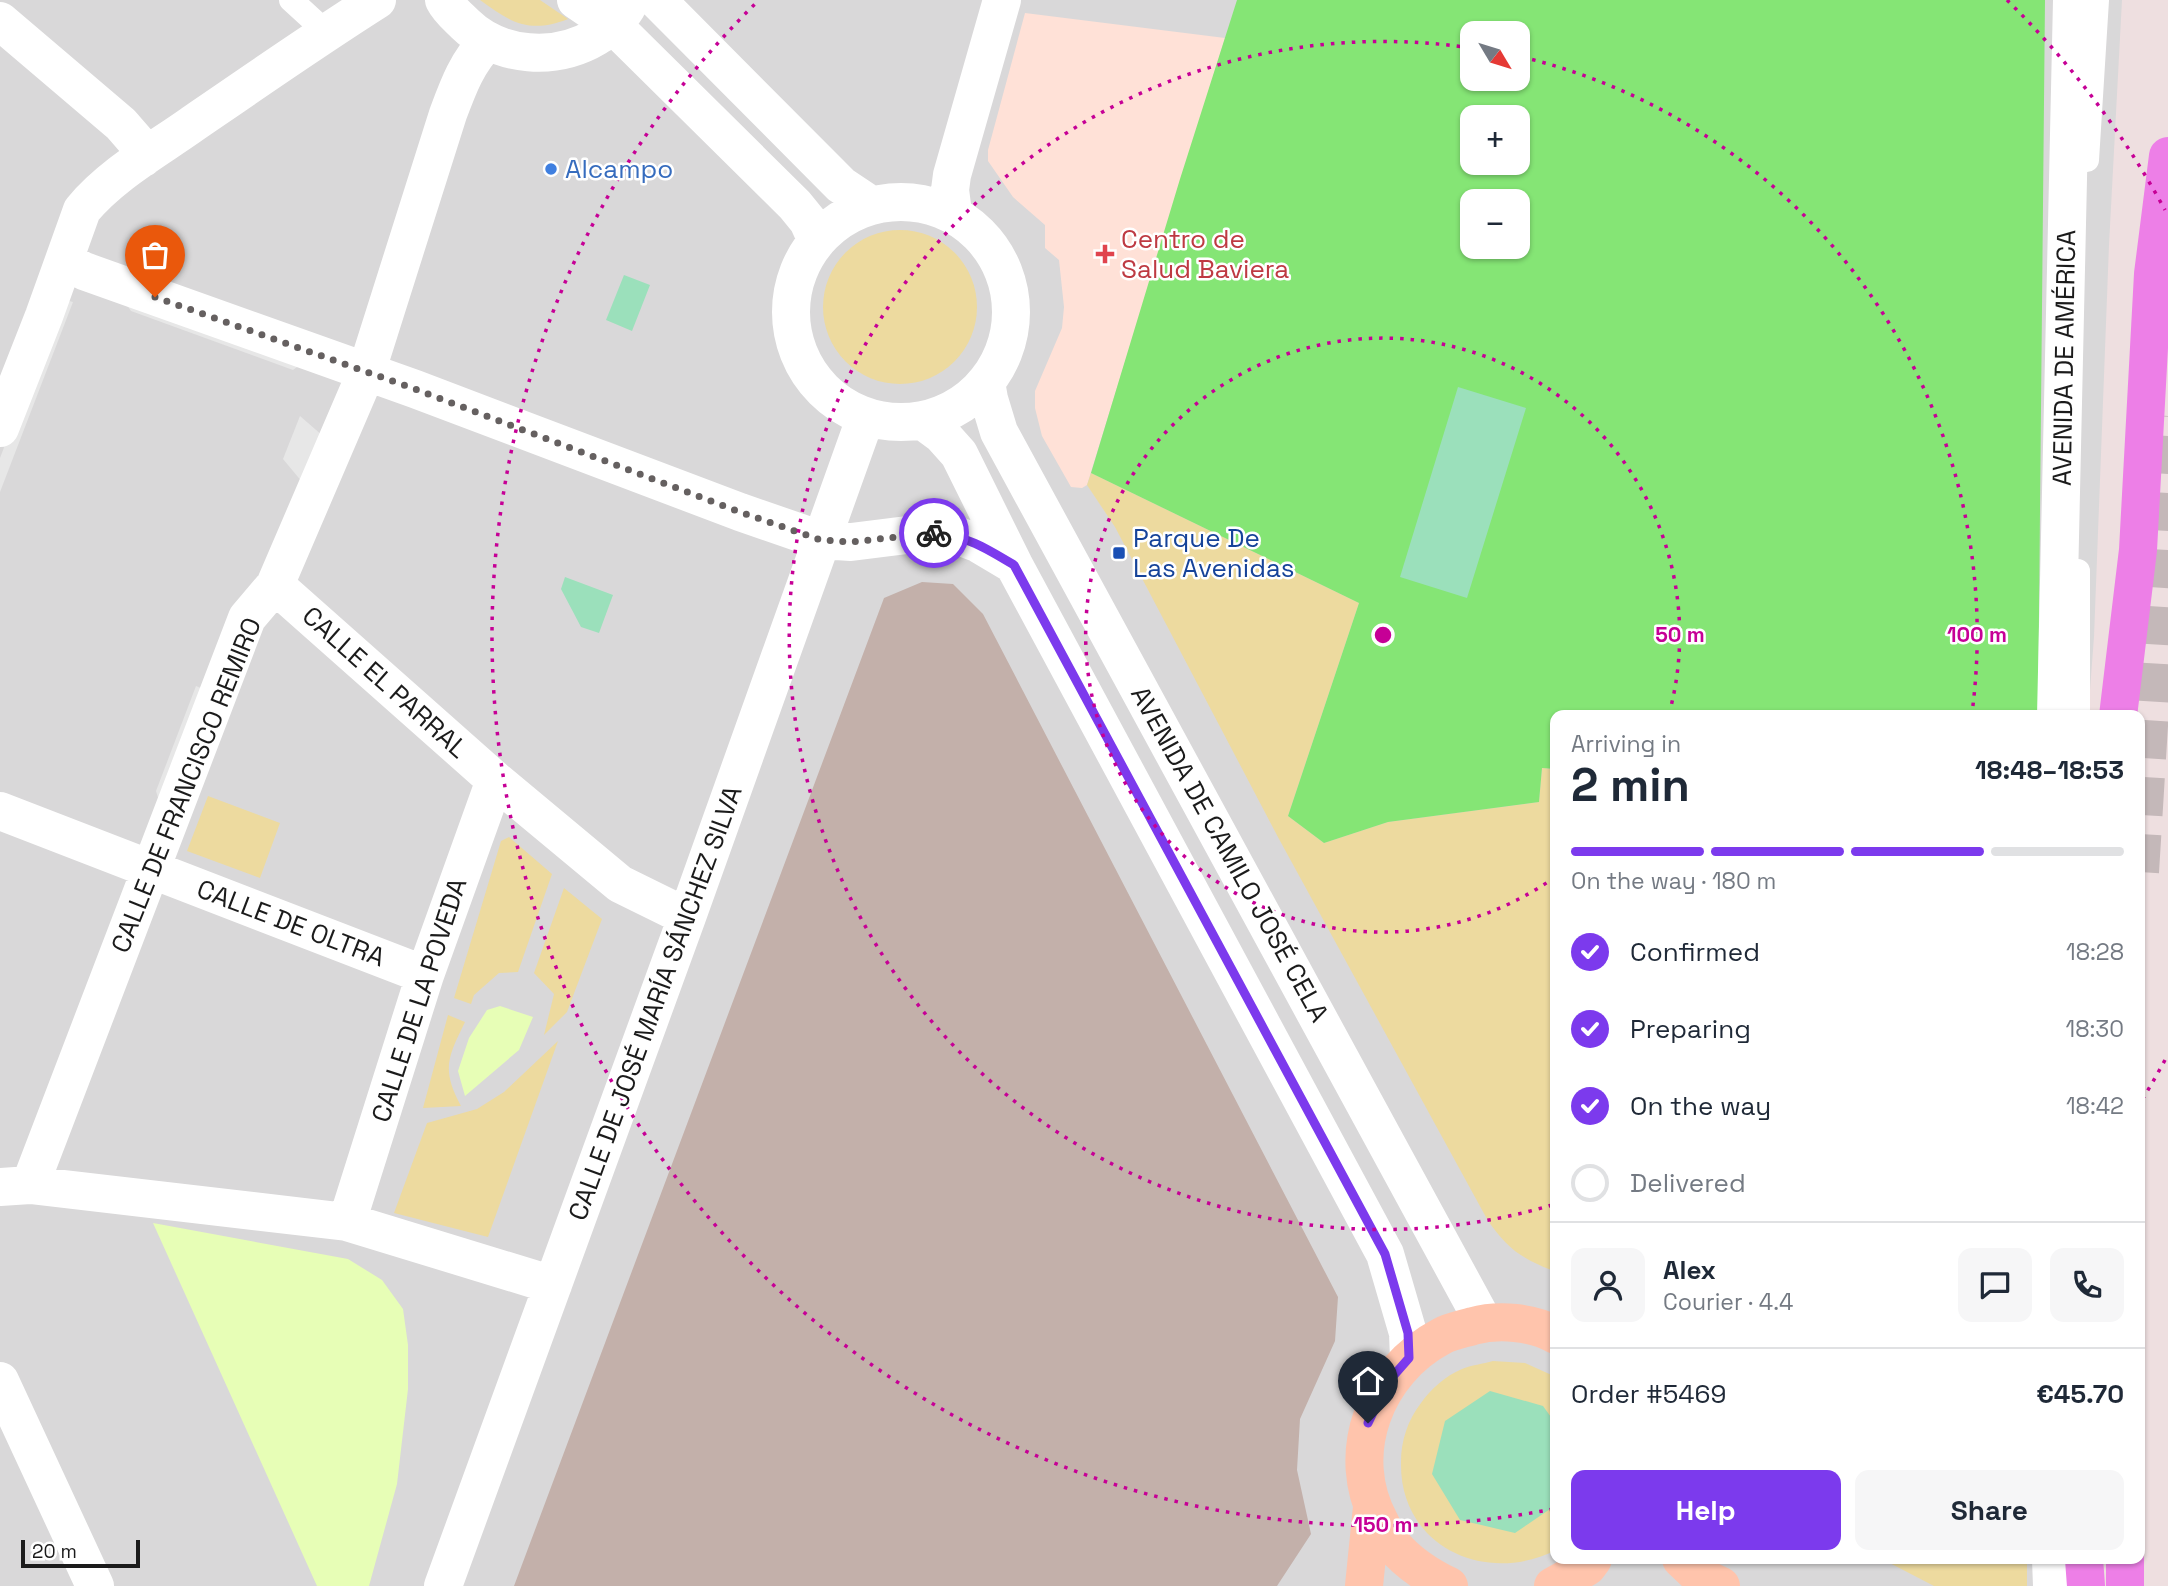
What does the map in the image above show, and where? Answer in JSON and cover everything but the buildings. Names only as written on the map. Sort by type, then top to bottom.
[{"type":"highway","points":[[2119,710],[2138,550],[2153,274],[2168,156]]},
{"type":"street","points":[[0,428],[82,210],[93,196],[143,158],[377,0]]},
{"type":"street","points":[[444,0],[470,28],[488,41],[507,50],[545,54],[582,46],[623,13]]},
{"type":"street","points":[[576,0],[623,13],[795,205],[808,221],[817,241]]},
{"type":"street","points":[[657,0],[841,184],[871,205]]},
{"type":"street","points":[[953,213],[950,190],[952,175],[1002,0]]},
{"type":"street","name":"AVENIDA DE AMÉRICA","points":[[2056,710],[2072,0]]},
{"type":"street","points":[[0,21],[121,124],[141,147],[143,158]]},
{"type":"street","name":"CALLE DE FRANCISCO REMIRO","points":[[488,41],[476,53],[462,76],[448,114],[366,373],[275,585],[247,618],[151,870],[15,1186],[346,1222],[553,1285]]},
{"type":"street","points":[[907,201],[930,204],[953,213],[972,226],[995,252],[1009,284],[1012,319],[1004,353],[986,382],[958,408],[923,421],[901,423],[864,419],[820,388],[801,359],[791,326],[792,292],[803,261],[830,227],[845,216],[871,205],[907,201]]},
{"type":"street","points":[[66,257],[84,271],[415,389],[821,540],[851,542],[931,533],[956,535],[977,543],[1014,565]]},
{"type":"street","name":"AVENIDA DE CAMILO JOSÉ CELA","points":[[986,382],[999,432],[1484,1323]]},
{"type":"street","name":"CALLE DE JOSÉ MARÍA SÁNCHEZ SILVA","points":[[443,1586],[687,917],[864,419]]},
{"type":"street","name":"AVENIDA DE CAMILO JOSÉ CELA","points":[[923,421],[942,435],[959,454],[1014,565],[1385,1254],[1408,1333],[1409,1358]]},
{"type":"street","name":"CALLE EL PARRAL","points":[[275,585],[495,780],[620,884],[687,917]]},
{"type":"street","name":"CALLE DE LA POVEDA","points":[[346,1222],[425,975],[495,780]]},
{"type":"street","name":"CALLE DE OLTRA","points":[[0,811],[425,975]]},
{"type":"street","points":[[1449,1586],[1425,1574],[1392,1545],[1372,1507],[1363,1464],[1368,1423],[1387,1383],[1409,1358],[1443,1335],[1484,1323],[1512,1322],[1550,1332]]},
{"type":"street","points":[[0,1381],[95,1586]]},
{"type":"street","points":[[1364,1586],[1372,1507]]},
{"type":"street","points":[[1553,1586],[1589,1564]]},
{"type":"street","points":[[1686,1564],[1698,1575],[1721,1586]]},
{"type":"street","points":[[2052,1586],[2077,1571]]},
{"type":"lane","points":[[291,0],[326,32]]},
{"type":"lane","points":[[2078,710],[2078,460],[2088,138],[2097,0]]},
{"type":"shaded area","points":[[0,0],[2122,0],[2088,710],[1550,710],[1550,1564],[2061,1564],[2060,1586],[0,1586]]},
{"type":"shaded area","points":[[480,0],[540,0],[568,19],[543,26],[521,24],[501,15]]},
{"type":"shaded area","name":"Centro de Salud Baviera","points":[[1025,13],[1225,38],[1087,485],[1082,488],[1071,487],[1042,436],[1035,408],[1035,391],[1062,328],[1064,307],[1059,260],[1045,248],[1045,225],[1013,197],[988,161],[988,150]]},
{"type":"shaded area","points":[[900,230],[929,236],[954,253],[971,278],[977,307],[971,336],[954,361],[929,378],[900,384],[871,378],[846,361],[829,336],[823,307],[829,278],[846,253],[871,236]]},
{"type":"shaded area","points":[[624,275],[650,285],[632,331],[606,320]]},
{"type":"shaded area","points":[[120,295],[304,362],[293,370],[131,311]]},
{"type":"shaded area","points":[[61,299],[73,302],[0,492],[0,458]]},
{"type":"shaded area","points":[[1458,387],[1526,408],[1467,598],[1400,577]]},
{"type":"shaded area","points":[[300,416],[323,436],[303,483],[283,459]]},
{"type":"shaded area","points":[[1091,473],[1359,603],[1288,816],[1324,843],[1388,822],[1539,802],[1542,768],[1550,769],[1550,1269],[1516,1252],[1487,1219],[1279,839],[1115,527],[1087,485]]},
{"type":"shaded area","points":[[565,577],[613,595],[599,633],[581,627],[561,589]]},
{"type":"shaded area","points":[[922,582],[953,584],[983,614],[1338,1297],[1335,1341],[1300,1419],[1297,1470],[1311,1534],[1277,1586],[514,1586],[884,598]]},
{"type":"shaded area","points":[[196,686],[208,691],[162,811],[156,791]]},
{"type":"shaded area","points":[[208,796],[280,823],[260,878],[187,851]]},
{"type":"shaded area","points":[[509,837],[552,874],[518,972],[499,973],[474,995],[471,1004],[454,998],[501,841]]},
{"type":"shaded area","points":[[564,888],[602,919],[567,1012],[544,1035],[554,994],[534,973]]},
{"type":"shaded area","points":[[500,1006],[533,1017],[519,1050],[465,1096],[458,1071],[469,1038],[487,1010]]},
{"type":"shaded area","points":[[448,1015],[465,1022],[449,1063],[451,1082],[461,1106],[423,1108]]},
{"type":"shaded area","points":[[558,1041],[488,1237],[394,1213],[427,1123],[477,1109],[504,1092]]},
{"type":"shaded area","points":[[153,1223],[348,1259],[382,1280],[403,1309],[408,1345],[408,1389],[397,1484],[369,1586],[317,1586]]},
{"type":"shaded area","points":[[1493,1361],[1525,1363],[1550,1374],[1550,1552],[1529,1560],[1502,1563],[1475,1560],[1451,1551],[1430,1536],[1414,1516],[1404,1491],[1401,1462],[1402,1446],[1409,1423],[1429,1393],[1444,1379],[1469,1366]]},
{"type":"shaded area","points":[[1490,1391],[1543,1406],[1550,1416],[1550,1509],[1515,1533],[1460,1520],[1432,1474],[1445,1421]]},
{"type":"shaded area","points":[[1892,1564],[2027,1564],[2027,1586],[1934,1586]]},
{"type":"green space","points":[[1237,0],[2045,0],[2038,710],[1550,710],[1550,769],[1542,768],[1539,802],[1388,822],[1324,843],[1288,816],[1359,603],[1091,473]]},
{"type":"tunnel","points":[[2145,791],[2168,416]]},
{"type":"way so far","points":[[155,297],[415,389],[821,540],[851,542],[934,533]]},
{"type":"place","name":"Alcampo","points":[[551,169]]},
{"type":"place","name":"Centro de Salud Baviera","points":[[1105,254]]},
{"type":"place","name":"Parque De Las Avenidas","points":[[1119,553]]},
{"type":"route","points":[[934,533],[956,535],[977,543],[1014,565],[1385,1254],[1408,1333],[1409,1358],[1387,1383],[1368,1423]]}]
